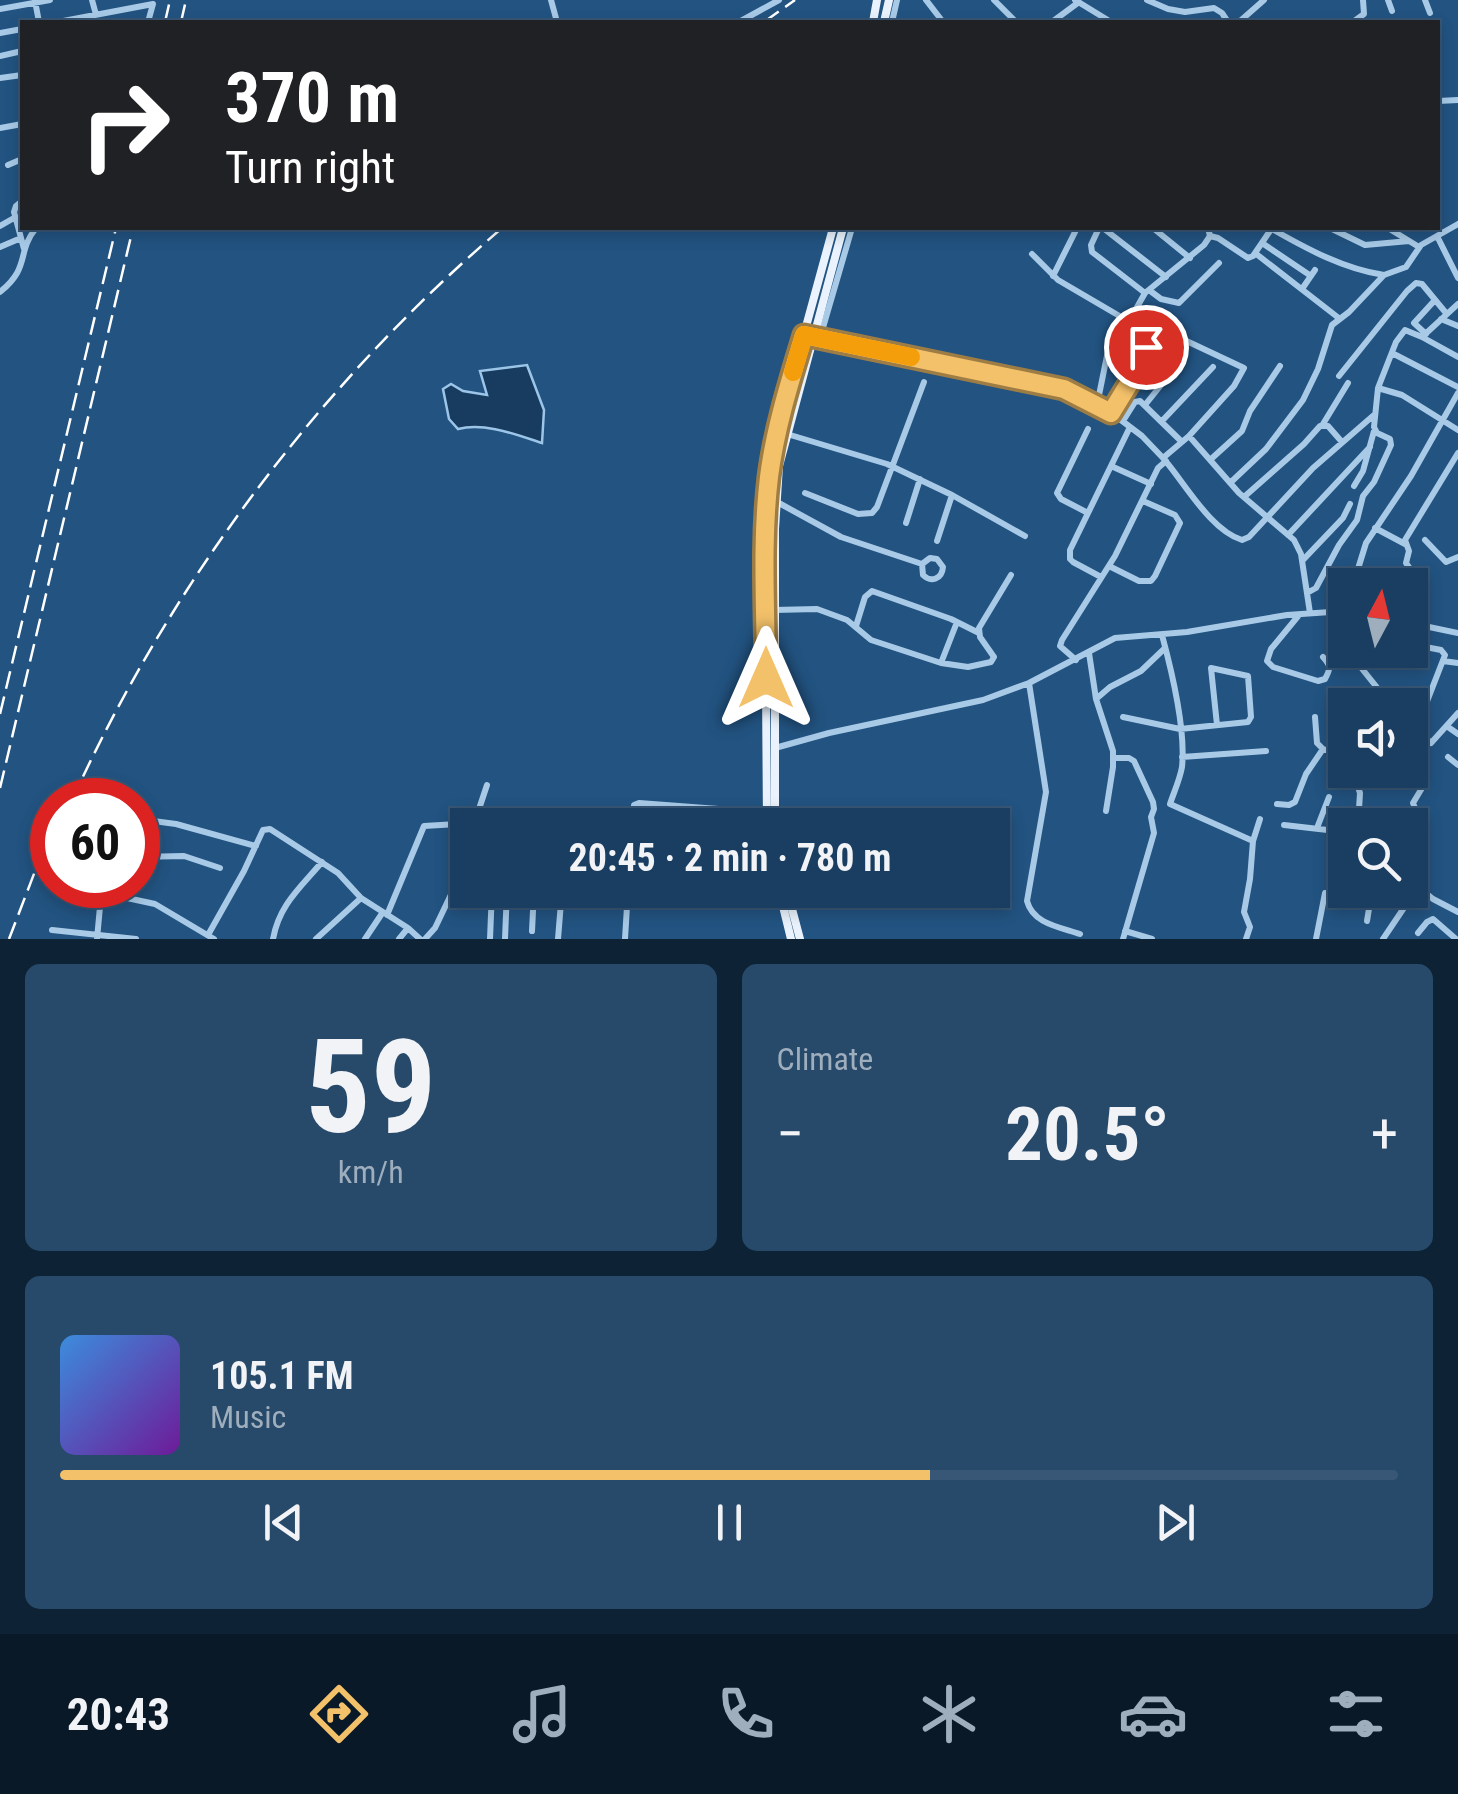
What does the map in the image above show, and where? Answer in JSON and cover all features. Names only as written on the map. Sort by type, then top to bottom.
[{"type":"main road","points":[[769,808],[770,639],[778,466],[812,337],[834,230]]},
{"type":"main road","points":[[814,319],[841,230]]},
{"type":"main road","points":[[770,808],[774,748],[766,554],[769,480],[784,407],[812,337]]},
{"type":"main road","points":[[783,908],[791,939]]},
{"type":"main road","points":[[792,908],[800,939]]},
{"type":"street","points":[[0,9],[50,0]]},
{"type":"street","points":[[92,0],[97,19],[154,2]]},
{"type":"street","points":[[743,20],[778,0]]},
{"type":"street","points":[[926,0],[941,20]]},
{"type":"street","points":[[994,0],[1014,20]]},
{"type":"street","points":[[1147,0],[1185,12],[1214,8],[1227,20]]},
{"type":"street","points":[[1241,20],[1264,0]]},
{"type":"street","points":[[1388,0],[1392,10]]},
{"type":"street","points":[[1425,0],[1430,13]]},
{"type":"street","points":[[1059,20],[1077,1],[1109,20]]},
{"type":"street","points":[[8,165],[20,160]]},
{"type":"street","points":[[20,202],[14,215],[24,250]]},
{"type":"street","points":[[0,207],[14,215]]},
{"type":"street","points":[[0,226],[14,215]]},
{"type":"street","points":[[1230,482],[1266,449],[1302,400],[1318,370],[1329,330],[1384,275],[1406,267],[1419,248],[1438,232],[1458,224]]},
{"type":"street","points":[[0,292],[15,280],[35,230]]},
{"type":"street","points":[[851,230],[812,337],[1064,389],[1111,413],[1142,436],[1211,518],[1238,540],[1246,540],[1313,468],[1376,414]]},
{"type":"street","points":[[1053,276],[1076,230]]},
{"type":"street","points":[[1100,230],[1092,252],[1161,299],[1179,302],[1219,263]]},
{"type":"street","points":[[1104,230],[1166,277]]},
{"type":"street","points":[[1155,230],[1190,258]]},
{"type":"street","points":[[1097,405],[1112,331],[1124,327],[1147,292],[1204,245],[1210,231],[1251,258],[1271,230]]},
{"type":"street","points":[[1276,230],[1319,254],[1384,275]]},
{"type":"street","points":[[1334,230],[1365,245],[1409,241]]},
{"type":"street","points":[[1391,230],[1419,248]]},
{"type":"street","points":[[1438,232],[1458,278]]},
{"type":"street","points":[[0,247],[20,238]]},
{"type":"street","points":[[1262,243],[1313,273],[1302,289]]},
{"type":"street","points":[[1255,253],[1340,319]]},
{"type":"street","points":[[1032,254],[1053,276],[1128,320]]},
{"type":"street","points":[[1338,376],[1413,285],[1422,284],[1444,316],[1458,326]]},
{"type":"street","points":[[1436,300],[1414,323],[1424,335],[1458,356]]},
{"type":"street","points":[[1354,486],[1362,475],[1375,430],[1378,388],[1403,331],[1418,337],[1424,335],[1458,304]]},
{"type":"street","points":[[1076,660],[1060,643],[1109,566],[1159,466],[1234,386],[1244,368],[1144,321],[1136,308]]},
{"type":"street","points":[[1111,413],[1146,347]]},
{"type":"street","points":[[1145,405],[1161,385],[1176,352]]},
{"type":"street","points":[[1358,568],[1362,551],[1411,476],[1458,390],[1392,353]]},
{"type":"street","points":[[1210,460],[1242,430],[1280,366]]},
{"type":"street","points":[[1162,421],[1213,367]]},
{"type":"street","points":[[805,493],[858,514],[869,514],[877,507],[924,382]]},
{"type":"street","points":[[1244,497],[1322,425],[1348,384]]},
{"type":"street","points":[[1378,388],[1402,395],[1458,430]]},
{"type":"street","points":[[1101,577],[1070,559],[1070,550],[1111,466],[1137,400],[1210,460],[1244,497],[1294,540],[1302,561],[1310,614]]},
{"type":"street","points":[[1322,425],[1328,426],[1342,442]]},
{"type":"street","points":[[1088,430],[1057,494],[1088,514]]},
{"type":"street","points":[[1307,593],[1316,588],[1357,520],[1363,496],[1391,445],[1390,439],[1375,430]]},
{"type":"street","points":[[786,434],[892,467],[1025,536]]},
{"type":"street","points":[[1288,535],[1370,447]]},
{"type":"street","points":[[1409,568],[1405,540],[1458,453]]},
{"type":"street","points":[[1111,466],[1152,484]]},
{"type":"street","points":[[906,523],[920,479]]},
{"type":"street","points":[[937,541],[952,495]]},
{"type":"street","points":[[1109,566],[1139,581],[1151,581],[1155,576],[1180,523],[1175,514],[1143,501]]},
{"type":"street","points":[[776,502],[841,537],[922,564]]},
{"type":"street","points":[[1302,561],[1343,518],[1350,504]]},
{"type":"street","points":[[1375,528],[1406,544]]},
{"type":"street","points":[[1425,540],[1446,562],[1458,556]]},
{"type":"street","points":[[978,632],[1011,575]]},
{"type":"street","points":[[774,610],[817,610],[848,620],[855,627],[871,640],[941,663],[978,667],[991,662],[993,653],[978,632],[872,591],[865,597],[855,627]]},
{"type":"street","points":[[774,748],[972,703],[1029,684],[1115,638],[1328,613]]},
{"type":"street","points":[[1299,614],[1267,661],[1273,667],[1318,681],[1330,669],[1323,657]]},
{"type":"street","points":[[941,663],[957,622]]},
{"type":"street","points":[[1428,627],[1458,634]]},
{"type":"street","points":[[1162,635],[1182,758],[1170,804],[1253,840]]},
{"type":"street","points":[[1428,647],[1441,650],[1445,656],[1428,699]]},
{"type":"street","points":[[1096,699],[1110,687],[1141,672],[1165,648]]},
{"type":"street","points":[[1089,654],[1096,699],[1113,758],[1106,811]]},
{"type":"street","points":[[1443,661],[1458,663]]},
{"type":"street","points":[[1123,717],[1180,729],[1244,723],[1250,720],[1248,676],[1212,668],[1217,725]]},
{"type":"street","points":[[1362,668],[1378,688]]},
{"type":"street","points":[[1029,684],[1046,792],[1028,908],[1034,916],[1080,934]]},
{"type":"street","points":[[1428,740],[1432,743],[1458,714]]},
{"type":"street","points":[[1316,717],[1316,740],[1328,751]]},
{"type":"street","points":[[1448,727],[1458,734]]},
{"type":"street","points":[[1277,804],[1295,802],[1306,774],[1323,749]]},
{"type":"street","points":[[1182,758],[1266,750]]},
{"type":"street","points":[[1448,757],[1458,765]]},
{"type":"street","points":[[1113,758],[1134,761],[1154,805],[1150,817],[1154,836],[1124,935],[1152,939]]},
{"type":"street","points":[[479,808],[487,785]]},
{"type":"street","points":[[1318,828],[1329,797]]},
{"type":"street","points":[[634,808],[639,803],[705,808]]},
{"type":"street","points":[[1246,939],[1250,927],[1244,912],[1253,840],[1260,819]]},
{"type":"street","points":[[160,821],[256,846]]},
{"type":"street","points":[[365,939],[385,913],[424,826],[450,825]]},
{"type":"street","points":[[1284,825],[1328,829]]},
{"type":"street","points":[[160,907],[211,937],[263,830],[270,829],[338,873],[361,898],[422,939],[435,928],[450,897]]},
{"type":"street","points":[[160,857],[184,856],[220,868]]},
{"type":"street","points":[[274,939],[282,909],[322,862]]},
{"type":"street","points":[[1316,939],[1325,893]]},
{"type":"street","points":[[1428,895],[1458,912]]},
{"type":"street","points":[[316,939],[361,898]]},
{"type":"street","points":[[97,937],[100,908]]},
{"type":"street","points":[[490,939],[491,908]]},
{"type":"street","points":[[504,939],[506,908]]},
{"type":"street","points":[[532,931],[533,908]]},
{"type":"street","points":[[558,939],[561,908]]},
{"type":"street","points":[[626,939],[627,908]]},
{"type":"street","points":[[1367,922],[1369,908]]},
{"type":"street","points":[[1382,939],[1403,908]]},
{"type":"street","points":[[1418,933],[1433,919],[1456,939]]},
{"type":"street","points":[[399,939],[408,928]]},
{"type":"street","points":[[52,930],[136,939]]},
{"type":"street","points":[[196,939],[200,930]]},
{"type":"water","points":[[527,365],[544,410],[542,443],[490,428],[458,429],[449,419],[443,389],[451,384],[463,391],[487,395],[480,371]]},
{"type":"railway","points":[[165,20],[170,0]]},
{"type":"railway","points":[[181,20],[186,0]]},
{"type":"railway","points":[[767,20],[795,0]]},
{"type":"railway","points":[[0,714],[116,230]]},
{"type":"railway","points":[[0,788],[133,230]]},
{"type":"railway","points":[[83,778],[156,640],[256,490],[372,353],[500,230]]},
{"type":"railway","points":[[9,939],[30,884]]},
{"type":"slow traffic","points":[[793,372],[804,335],[911,357]]},
{"type":"route","points":[[766,678],[769,480],[804,335],[1064,389],[1111,413],[1146,347]]}]
